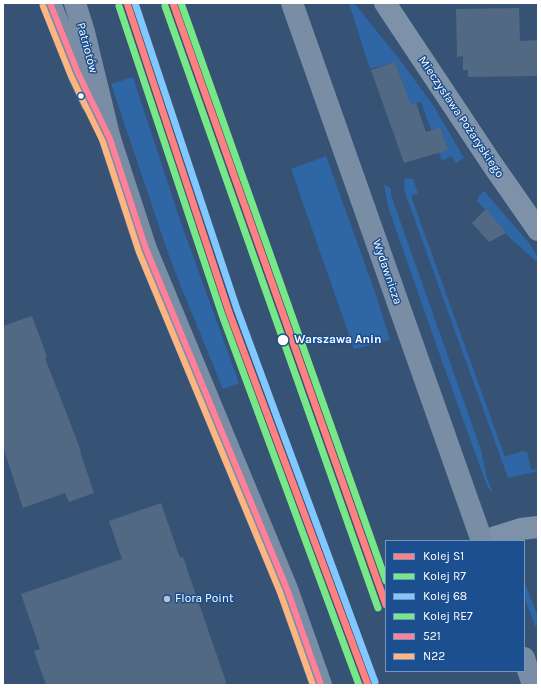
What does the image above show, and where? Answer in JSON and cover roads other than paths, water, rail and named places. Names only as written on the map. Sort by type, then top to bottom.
[{"type":"main road","name":"Patriotów","points":[[50,3],[78,74],[110,139]]},
{"type":"main road","name":"Patriotów","points":[[75,3],[84,32],[110,139],[146,249],[287,589],[321,685]]},
{"type":"main road","name":"Wydawnicza","points":[[292,3],[482,540]]},
{"type":"main road","points":[[525,661],[533,685]]},
{"type":"street","name":"Mieczysława Pożaryskiego","points":[[385,3],[492,164],[538,230]]},
{"type":"street","points":[[485,540],[521,529],[538,527]]},
{"type":"rail line","name":"S1","points":[[127,3],[229,312],[368,685]]},
{"type":"rail line","name":"68","points":[[135,3],[237,309],[375,682]]},
{"type":"rail line","name":"S1","points":[[173,3],[385,602]]},
{"type":"rail line","name":"RE7","points":[[181,3],[385,578]]},
{"type":"rail line","name":"R7","points":[[119,6],[222,315],[359,685]]},
{"type":"rail line","name":"R7","points":[[165,6],[378,608]]},
{"type":"place","name":"Warszawa Anin","points":[[283,340]]},
{"type":"place","name":"Flora Point","points":[[167,599]]}]
